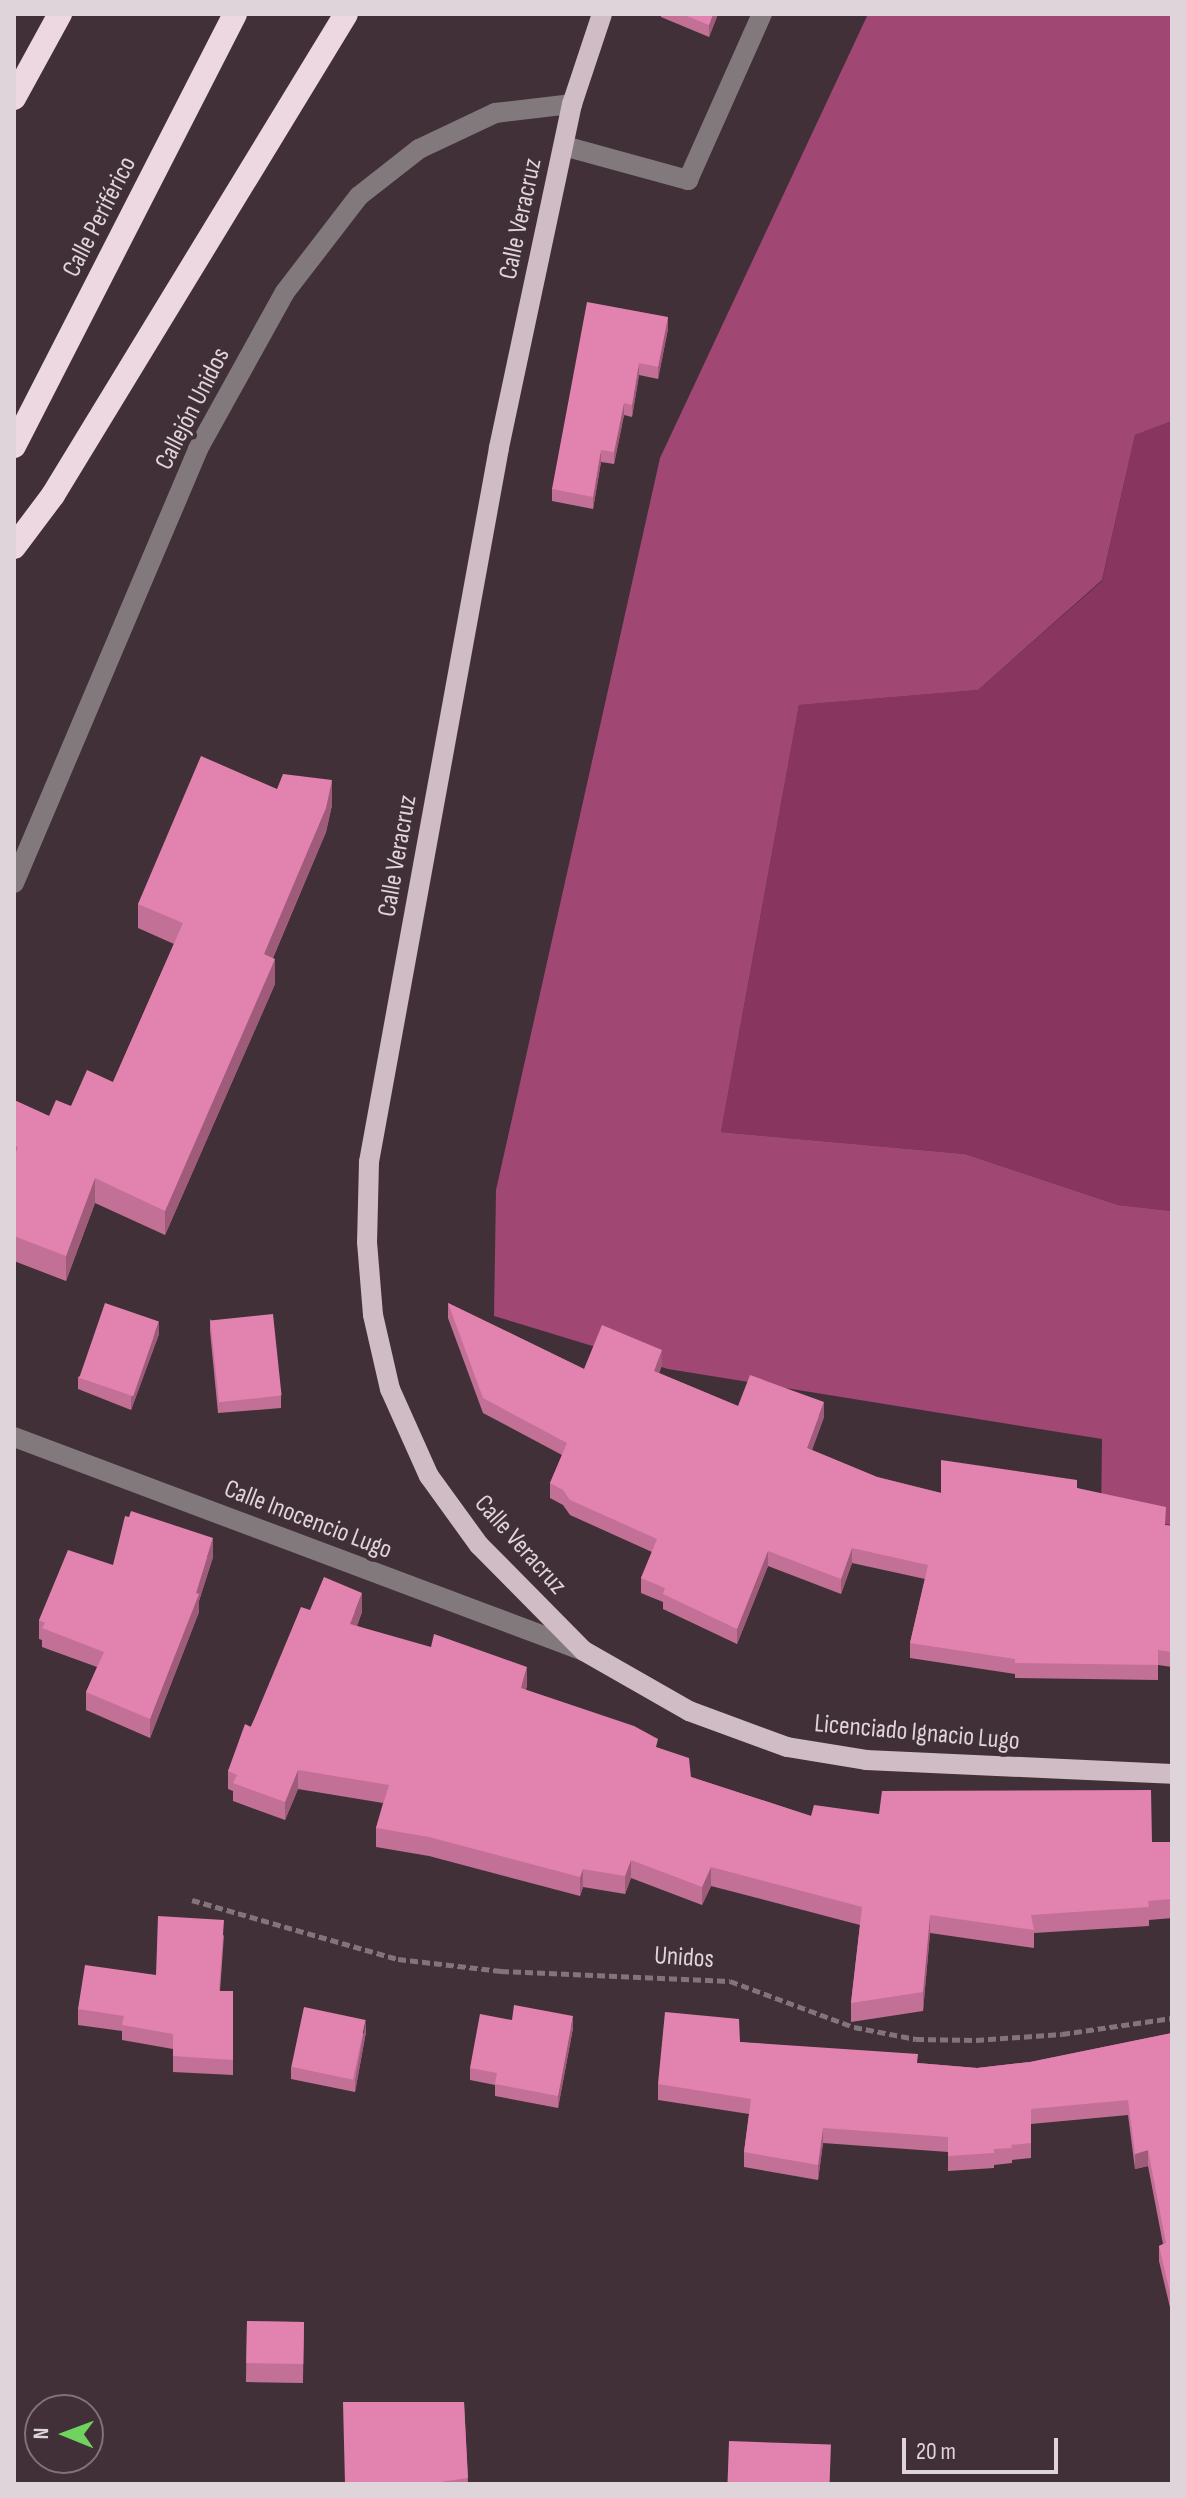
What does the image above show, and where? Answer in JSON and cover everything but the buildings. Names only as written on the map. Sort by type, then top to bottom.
[{"type":"highway","points":[[14,98],[60,14]]},
{"type":"highway","name":"Calle Periférico","points":[[14,446],[235,14]]},
{"type":"highway","points":[[14,547],[53,495],[346,14]]},
{"type":"main road","name":"Calle Veracruz","points":[[584,1651],[479,1545],[429,1476],[390,1389],[373,1315],[367,1242],[369,1162],[499,448],[572,104],[602,14]]},
{"type":"main road","name":"Licenciado Ignacio Lugo","points":[[584,1651],[689,1711],[787,1747],[866,1760],[954,1767],[1172,1774]]},
{"type":"street","points":[[564,146],[688,180],[762,14]]},
{"type":"street","name":"Callejón Unidos","points":[[14,883],[198,449],[285,292],[359,196],[419,149],[495,113],[572,104]]},
{"type":"street","name":"Calle Inocencio Lugo","points":[[14,1437],[584,1651]]},
{"type":"path","name":"Unidos","points":[[192,1900],[398,1959],[501,1971],[730,1981],[854,2027],[916,2039],[976,2040],[1062,2034],[1172,2018]]},
{"type":"shaded area","points":[[868,14],[1172,14],[1172,421],[1135,435],[1102,580],[978,690],[799,705],[721,1132],[965,1154],[1118,1205],[1172,1211],[1172,1525],[1101,1517],[1102,1439],[668,1369],[494,1316],[496,1190],[660,458]]},
{"type":"shaded area","points":[[1172,421],[1172,1211],[1118,1205],[965,1154],[721,1132],[799,705],[978,690],[1102,581],[1135,435]]}]
